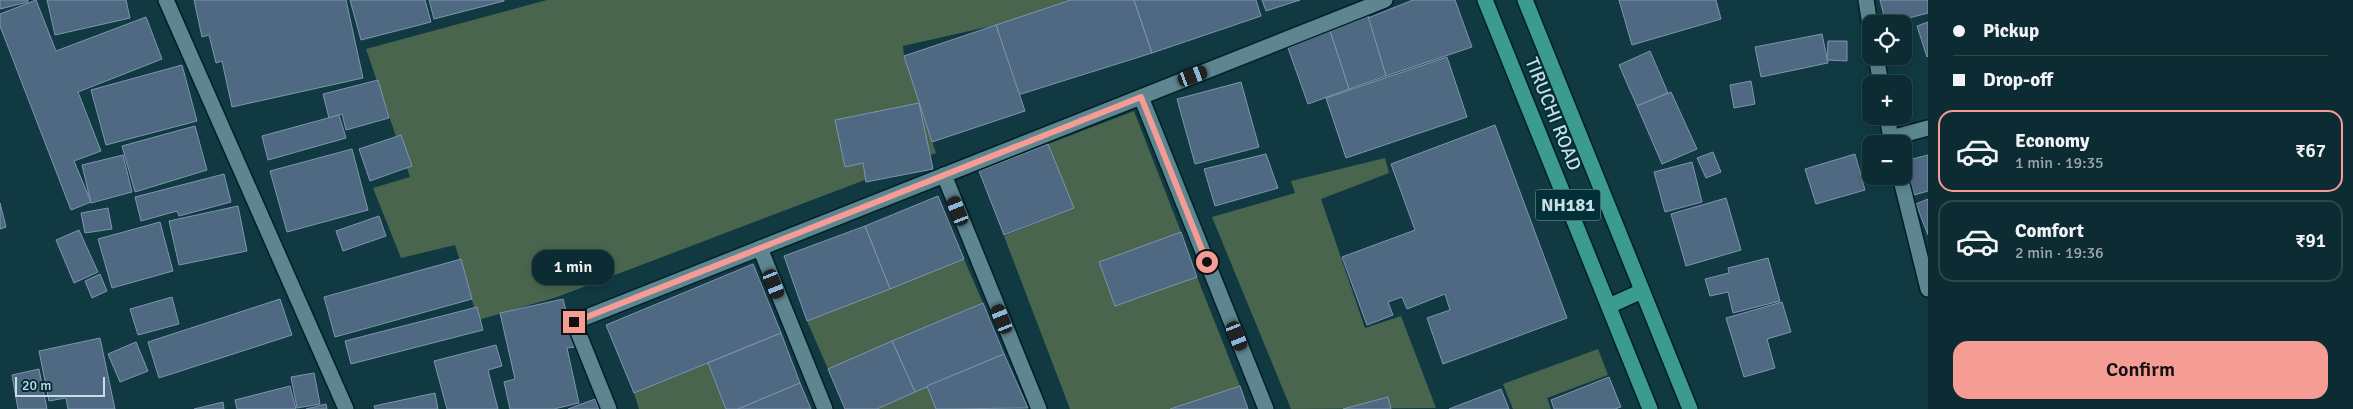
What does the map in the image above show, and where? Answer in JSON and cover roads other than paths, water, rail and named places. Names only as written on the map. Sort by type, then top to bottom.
[{"type":"highway","name":"TIRUCHI ROAD","points":[[1486,0],[1650,409]]},
{"type":"highway","name":"TIRUCHI ROAD","points":[[1525,0],[1690,409]]},
{"type":"highway","points":[[1609,306],[1642,291]]},
{"type":"street","points":[[166,0],[346,409]]},
{"type":"street","points":[[609,409],[574,322],[1385,0]]},
{"type":"street","points":[[1866,0],[1868,15]]},
{"type":"street","points":[[1141,97],[1266,409]]},
{"type":"street","points":[[1908,135],[1928,128]]},
{"type":"street","points":[[944,175],[1039,409]]},
{"type":"street","points":[[1902,185],[1928,289]]},
{"type":"street","points":[[760,248],[825,409]]}]
